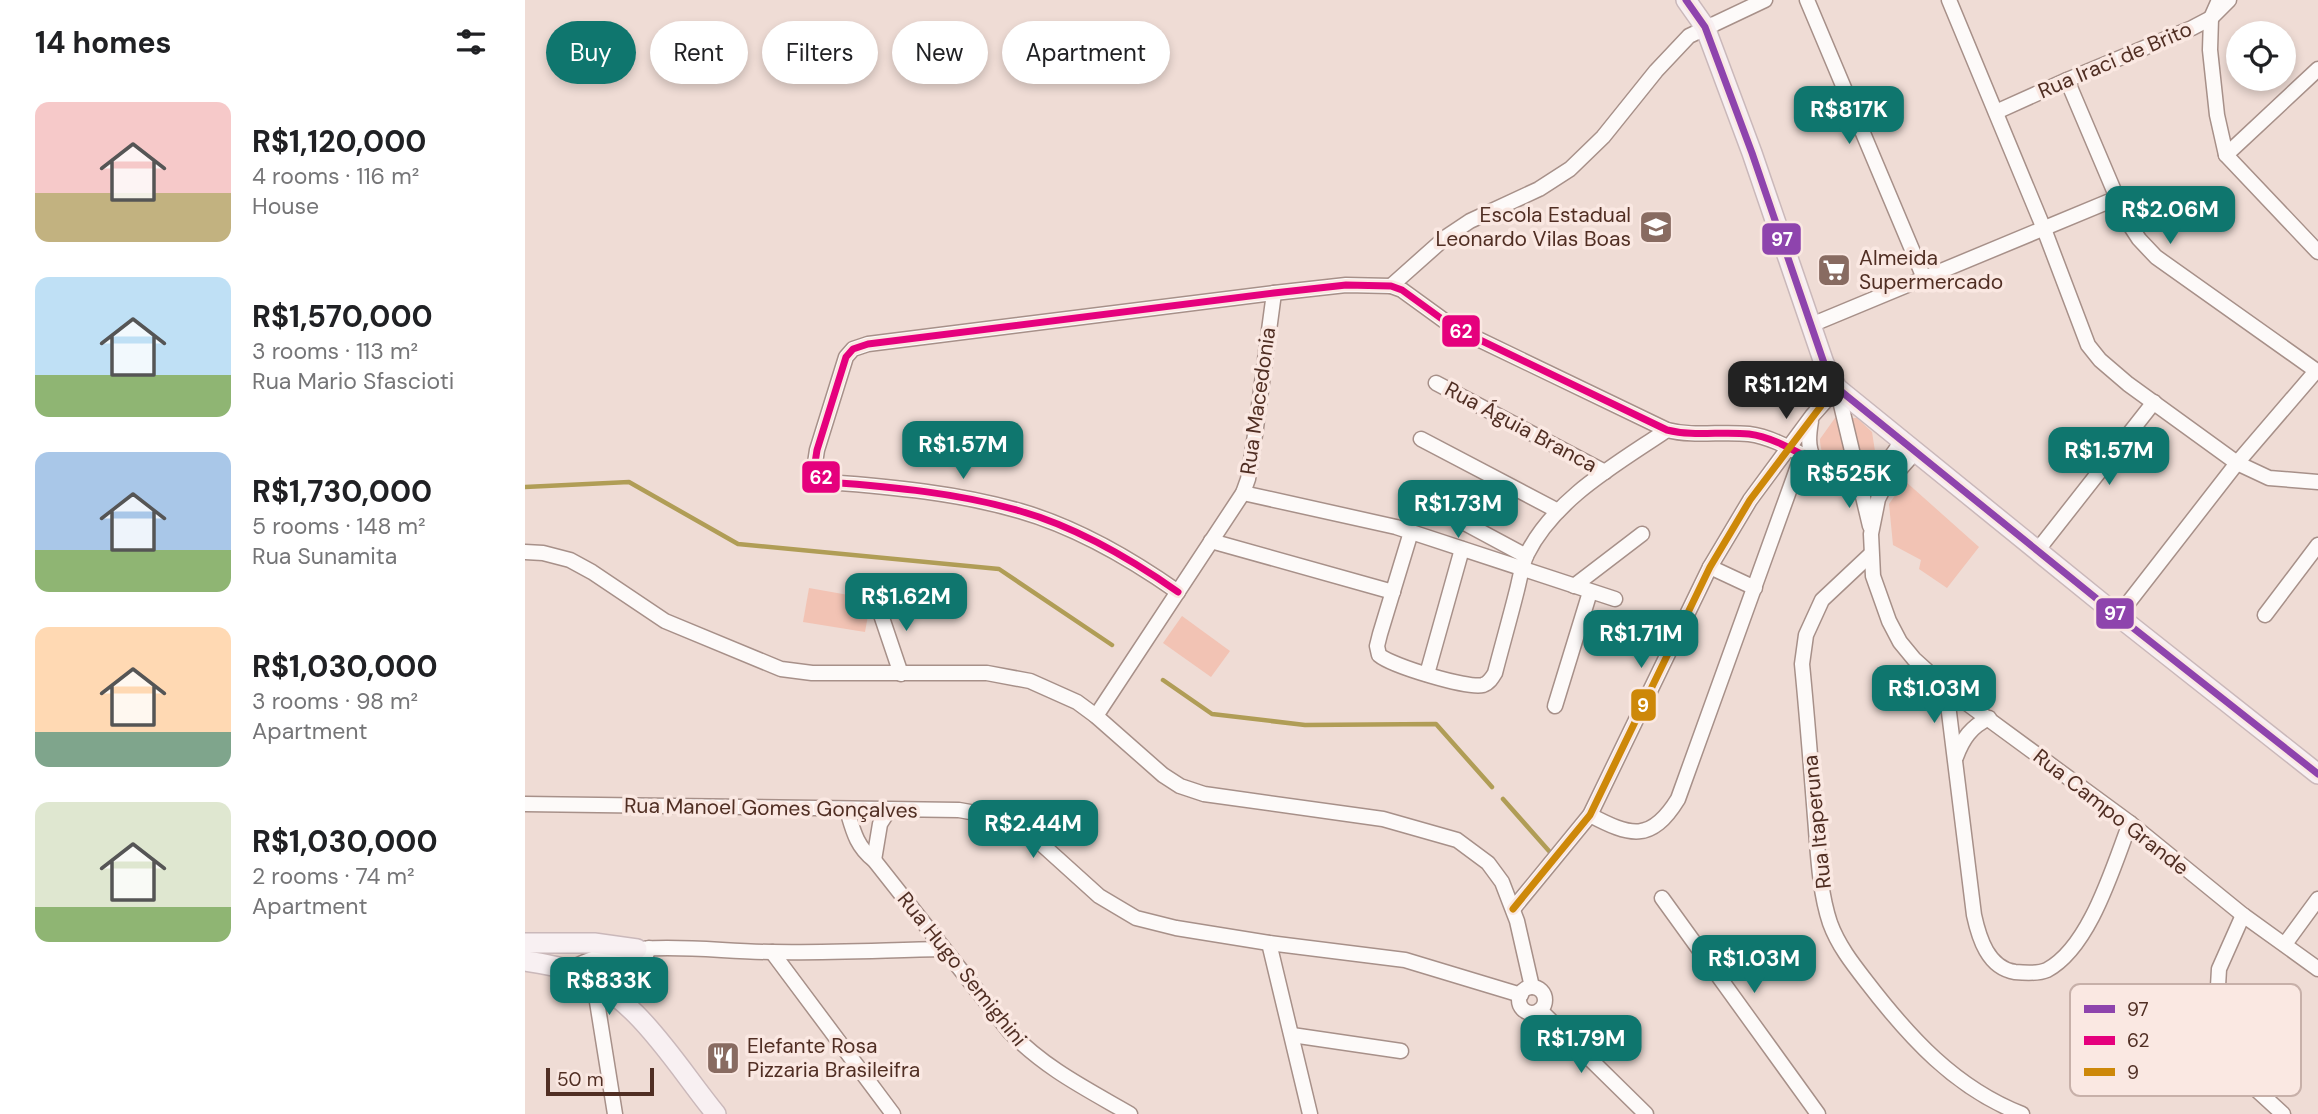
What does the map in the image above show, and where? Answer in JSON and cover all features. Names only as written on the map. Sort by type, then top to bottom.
[{"type":"main road","points":[[1686,0],[1705,27],[1752,153],[1824,363],[1837,388],[2318,774]]},
{"type":"main road","points":[[525,943],[594,943],[643,949]]},
{"type":"main road","points":[[525,961],[568,970],[594,983],[626,1005],[652,1032],[716,1114]]},
{"type":"street","points":[[1391,286],[1462,226],[1539,189],[1570,169],[1603,137],[1675,48],[1689,36],[1765,0]]},
{"type":"street","points":[[1807,0],[1924,278]]},
{"type":"street","points":[[1949,0],[2044,229],[2088,345],[2100,360],[2127,384],[2237,463],[2269,478],[2318,482]]},
{"type":"street","points":[[2219,0],[2211,18],[2211,63],[2217,115],[2226,155],[2318,252]]},
{"type":"street","name":"Rua Iraci de Brito","points":[[1996,112],[2211,18],[2229,0]]},
{"type":"street","points":[[2226,155],[2316,75]]},
{"type":"street","points":[[2067,80],[2117,198],[2139,239],[2156,257],[2317,371],[2237,463],[2118,616]]},
{"type":"street","points":[[1811,326],[2117,198]]},
{"type":"street","points":[[1178,592],[1085,536],[1021,511],[910,489],[828,482],[818,475],[815,463],[817,450],[846,357],[853,349],[868,344],[1346,285],[1391,286],[1408,294],[1453,327],[1667,430],[1697,434],[1748,434],[1766,438],[1789,447],[1828,470],[1859,479],[1881,468],[1910,445]]},
{"type":"street","name":"Rua Macedonia","points":[[1096,716],[1243,493],[1255,435],[1274,293]]},
{"type":"street","name":"Rua Águia Branca","points":[[1436,383],[1605,472]]},
{"type":"street","points":[[1513,909],[1590,815],[1710,567],[1767,478],[1812,416],[1837,388]]},
{"type":"street","name":"Rua Campo Grande","points":[[1837,388],[1871,534]]},
{"type":"street","points":[[2037,551],[2154,402]]},
{"type":"street","points":[[1590,815],[1626,832],[1636,832],[1661,822],[1678,799],[1788,492],[1808,458],[1812,416]]},
{"type":"street","points":[[1411,532],[1377,646],[1379,655],[1401,666],[1427,674],[1474,685],[1489,681],[1495,673],[1524,563],[1539,533],[1558,511],[1605,472],[1667,430]]},
{"type":"street","points":[[1421,439],[1558,511]]},
{"type":"street","name":"Rua Campo Grande","points":[[1910,445],[1878,499],[1871,534],[1873,576],[1889,621],[1900,642],[1914,659],[1946,688],[2130,823],[2243,915],[2318,968]]},
{"type":"street","points":[[1767,478],[1788,492]]},
{"type":"street","points":[[1407,492],[1524,563],[1574,586],[1615,599]]},
{"type":"street","points":[[1243,493],[1315,508],[1411,532],[1462,549],[1524,563]]},
{"type":"street","points":[[1574,586],[1641,534]]},
{"type":"street","points":[[1211,541],[1393,592]]},
{"type":"street","points":[[2265,615],[2318,545]]},
{"type":"street","points":[[1427,674],[1462,549]]},
{"type":"street","points":[[525,552],[543,553],[570,560],[665,621],[781,669],[812,673],[987,673],[1030,681],[1077,702],[1163,775],[1180,786],[1204,794],[1383,819],[1457,840],[1488,863],[1502,882],[1513,909],[1527,991],[1520,1003],[1525,1010],[1532,1013],[1540,1010],[1646,1114]]},
{"type":"street","name":"Rua Itaperuna","points":[[1871,554],[1822,600],[1809,625],[1804,644],[1802,664],[1818,850],[1830,922],[1841,948],[1900,1026],[1918,1044],[1972,1088],[1998,1105],[2022,1114]]},
{"type":"street","points":[[1710,567],[1755,588]]},
{"type":"street","points":[[1555,706],[1590,592]]},
{"type":"street","points":[[877,603],[901,674]]},
{"type":"street","points":[[1946,688],[1974,915],[1979,936],[1992,961],[2011,971],[2027,973],[2045,971],[2066,956],[2085,930],[2130,823]]},
{"type":"street","points":[[1956,758],[1967,733],[1989,718]]},
{"type":"street","name":"Rua Manoel Gomes Gonçalves","points":[[525,804],[959,810],[987,814],[1016,825],[1037,840],[1099,896],[1136,918],[1175,928],[1405,961],[1527,991]]},
{"type":"street","name":"Rua Hugo Semighini","points":[[847,810],[856,841],[863,851],[874,860],[1009,1031],[1030,1053],[1052,1069],[1130,1114]]},
{"type":"street","points":[[874,860],[880,824],[889,810]]},
{"type":"street","points":[[1662,898],[1818,1114]]},
{"type":"street","points":[[2285,944],[2318,899]]},
{"type":"street","points":[[2218,984],[2219,969],[2243,915]]},
{"type":"street","points":[[1269,943],[1310,1114]]},
{"type":"street","points":[[568,970],[589,958],[643,949],[772,952],[943,949]]},
{"type":"street","points":[[626,1005],[643,949]]},
{"type":"street","points":[[772,952],[893,1114]]},
{"type":"street","points":[[594,983],[615,1114]]},
{"type":"street","points":[[1292,1035],[1401,1051]]},
{"type":"street","points":[[2263,1096],[2283,1114]]},
{"type":"shaded area","points":[[1835,418],[1857,418],[1872,432],[1875,451],[1858,466],[1836,466],[1826,459],[1823,453],[1820,439]]},
{"type":"shaded area","points":[[1905,481],[1979,547],[1947,588],[1919,569],[1921,560],[1893,545],[1889,504]]},
{"type":"shaded area","points":[[809,588],[871,599],[865,632],[803,622]]},
{"type":"shaded area","points":[[1182,616],[1230,651],[1211,677],[1163,643]]},
{"type":"waterway","points":[[525,487],[629,482],[738,544],[999,569],[1112,645]]},
{"type":"waterway","points":[[1163,680],[1212,714],[1305,725],[1436,724],[1492,787]]},
{"type":"waterway","points":[[1503,799],[1549,851]]},
{"type":"transit line","name":"97","points":[[1686,0],[1705,27],[1752,153],[1824,363],[1837,388],[2318,774]]},
{"type":"transit line","name":"62","points":[[1178,592],[1102,545],[1062,526],[1020,511],[949,495],[828,482],[818,475],[815,463],[817,450],[846,357],[853,349],[868,344],[1346,285],[1391,286],[1402,290],[1453,327],[1667,430],[1749,434],[1782,444],[1814,461]]},
{"type":"transit line","name":"9","points":[[1513,909],[1590,815],[1710,567],[1750,500],[1821,406]]},
{"type":"place","name":"Escola Estadual Leonardo Vilas Boas","points":[[1656,227]]},
{"type":"place","name":"Almeida Supermercado","points":[[1834,270]]},
{"type":"place","name":"Elefante Rosa Pizzaria Brasileifra","points":[[723,1058]]}]
